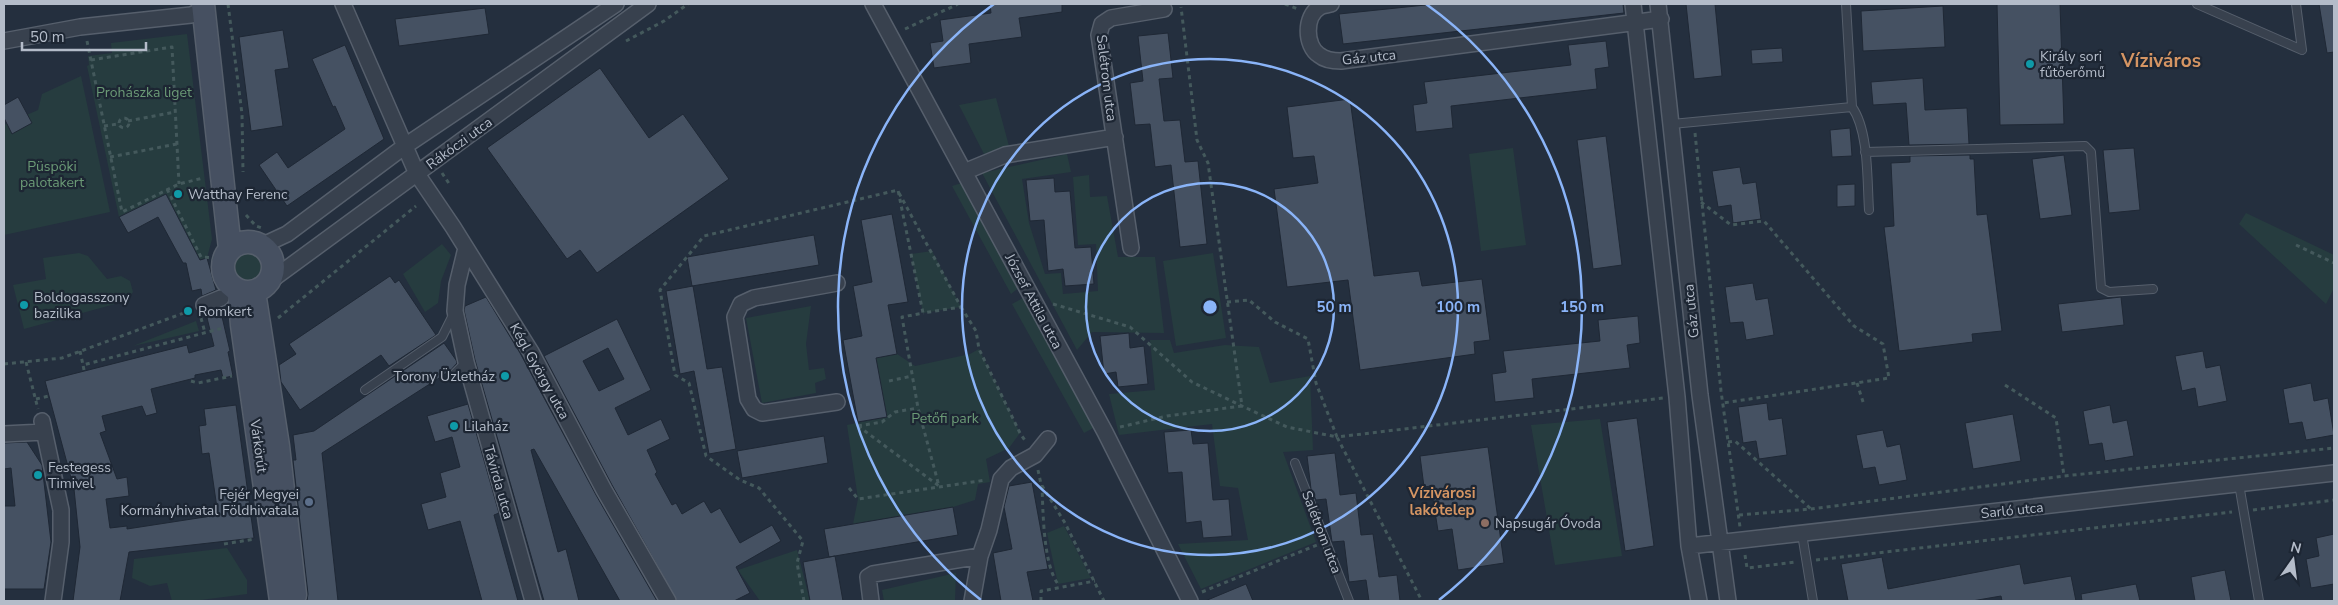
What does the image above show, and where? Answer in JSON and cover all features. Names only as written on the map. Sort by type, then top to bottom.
[{"type":"street","name":"Kégl György utca","points":[[343,4],[417,174],[531,352],[604,490],[668,601]]},
{"type":"street","name":"Rákóczi utca","points":[[238,249],[287,234],[405,146],[616,4]]},
{"type":"street","name":"Rákóczi utca","points":[[203,312],[246,291],[417,174],[648,4]]},
{"type":"street","name":"József Attila utca","points":[[873,4],[1195,597]]},
{"type":"street","name":"Gáz utca","points":[[1331,4],[1320,7],[1312,14],[1308,26],[1311,47],[1318,55],[1328,60],[1342,61],[1661,19]]},
{"type":"street","name":"Gáz utca","points":[[1633,4],[1677,397],[1689,546],[1698,601]]},
{"type":"street","name":"Gáz utca","points":[[1658,4],[1700,395],[1718,542],[1728,601]]},
{"type":"street","points":[[4,41],[80,27],[191,15],[206,6]]},
{"type":"street","name":"Várkörút","points":[[206,6],[238,249]]},
{"type":"street","name":"Salétrom utca","points":[[1131,248],[1099,35],[1102,24],[1111,18],[1164,8]]},
{"type":"street","name":"Salétrom utca","points":[[964,172],[1005,155],[1115,137]]},
{"type":"street","name":"Távirda utca","points":[[466,248],[456,285],[455,311],[466,362],[533,601]]},
{"type":"street","name":"Várkörút","points":[[281,601],[242,325],[246,291],[274,266],[267,251],[238,249],[225,256],[223,273],[226,280],[246,291],[278,446],[296,601]]},
{"type":"street","points":[[837,283],[754,298],[741,304],[735,317],[748,399],[754,409],[762,414],[837,402]]},
{"type":"street","points":[[4,434],[44,430],[61,510],[61,542],[53,601]]},
{"type":"street","points":[[972,601],[980,556],[989,530],[1001,479],[1011,468],[1035,455],[1048,439]]},
{"type":"street","name":"Sarló utca","points":[[1689,546],[2334,473]]},
{"type":"street","points":[[871,601],[868,577],[873,574],[980,556]]},
{"type":"lane","points":[[1846,4],[1852,106],[1859,116],[1865,152],[1868,210]]},
{"type":"lane","points":[[2197,4],[2302,50],[2296,4]]},
{"type":"lane","points":[[1672,124],[1852,106]]},
{"type":"lane","points":[[1865,152],[2085,146],[2091,152],[2101,288],[2109,292],[2153,289]]},
{"type":"lane","points":[[365,390],[442,337],[455,311]]},
{"type":"lane","points":[[455,373],[466,362]]},
{"type":"lane","name":"Salétrom utca","points":[[1295,463],[1349,601]]},
{"type":"lane","points":[[2239,484],[2259,601]]},
{"type":"lane","points":[[1802,534],[1812,601]]},
{"type":"path","points":[[228,4],[242,114],[243,182]]},
{"type":"path","points":[[905,29],[958,4]]},
{"type":"path","points":[[1180,4],[1198,140],[1208,163],[1242,406]]},
{"type":"path","points":[[80,27],[87,39],[92,60],[122,212],[179,184],[211,177]]},
{"type":"path","points":[[92,60],[172,46],[179,184]]},
{"type":"path","points":[[118,124],[121,118],[128,121],[175,112]]},
{"type":"path","points":[[118,124],[121,128],[125,128],[129,124],[128,121]]},
{"type":"path","points":[[1694,123],[1721,391],[1742,540],[1748,568],[2334,500]]},
{"type":"path","points":[[104,126],[118,124]]},
{"type":"path","points":[[110,157],[177,144]]},
{"type":"path","points":[[441,172],[450,185]]},
{"type":"path","points":[[167,189],[201,257],[238,249]]},
{"type":"path","points":[[898,190],[976,332],[978,349],[1020,434],[1035,455],[1042,484],[1044,533],[1053,578],[1058,584]]},
{"type":"path","points":[[898,190],[923,313]]},
{"type":"path","points":[[804,601],[797,564],[803,541],[759,488],[740,480],[706,456],[689,383],[675,375],[660,290],[704,236],[898,190]]},
{"type":"path","points":[[1701,202],[1731,226],[1764,221],[1854,326],[1883,344],[1889,378],[1723,403]]},
{"type":"path","points":[[278,318],[416,206]]},
{"type":"path","points":[[2296,245],[2334,263]]},
{"type":"path","points":[[1227,302],[1249,300],[1276,322],[1308,339],[1316,383],[1337,437],[1422,601]]},
{"type":"path","points":[[1047,302],[1130,326],[1192,382],[1287,427],[1337,437],[1677,397]]},
{"type":"path","points":[[939,486],[918,408],[902,317],[961,307]]},
{"type":"path","points":[[4,364],[62,358],[203,312],[205,333]]},
{"type":"path","points":[[83,365],[231,326]]},
{"type":"path","points":[[80,351],[84,370]]},
{"type":"path","points":[[26,362],[44,430]]},
{"type":"path","points":[[191,381],[198,383],[237,375]]},
{"type":"path","points":[[889,381],[912,376]]},
{"type":"path","points":[[1857,383],[1864,405]]},
{"type":"path","points":[[2005,385],[2056,418],[2064,476]]},
{"type":"path","points":[[1700,395],[1721,391]]},
{"type":"path","points":[[36,399],[49,396]]},
{"type":"path","points":[[1105,432],[1167,416],[1242,406]]},
{"type":"path","points":[[918,408],[895,412],[882,422],[858,426],[939,486]]},
{"type":"path","points":[[1728,442],[1735,441],[1810,508]]},
{"type":"path","points":[[1739,515],[1810,508],[2064,476],[2334,448]]},
{"type":"path","points":[[849,488],[858,499],[990,479]]},
{"type":"path","points":[[1042,484],[1065,523],[1104,601]]},
{"type":"path","points":[[224,544],[258,539]]},
{"type":"path","points":[[1195,597],[1327,541]]},
{"type":"path","points":[[1041,601],[1041,591],[1095,581]]},
{"type":"green space","name":"Prohászka liget","points":[[187,34],[212,239],[207,258],[200,260],[166,194],[119,217],[87,66],[89,65],[88,56],[112,53],[111,43]]},
{"type":"green space","name":"Püspöki palotakert","points":[[81,76],[110,212],[4,235],[4,125],[38,110],[42,94]]},
{"type":"green space","points":[[996,98],[1009,146],[984,154],[959,105]]},
{"type":"green space","points":[[1513,148],[1526,245],[1481,251],[1469,154]]},
{"type":"green space","points":[[1067,154],[1071,172],[1022,179],[1029,223],[1045,274],[1061,273],[1063,294],[1098,291],[1096,244],[1078,245],[1073,177],[1089,175],[1090,197],[1107,196],[1118,257],[1155,257],[1164,333],[1092,332],[1077,350],[982,173]]},
{"type":"green space","points":[[965,182],[1021,286],[1011,294],[952,186]]},
{"type":"green space","points":[[2246,213],[2334,255],[2334,288],[2326,304],[2239,224]]},
{"type":"green space","points":[[442,244],[451,255],[441,281],[438,303],[425,312],[403,274]]},
{"type":"green space","points":[[244,246],[252,246],[263,252],[269,267],[263,282],[252,288],[244,288],[233,282],[227,271],[227,263],[233,252]]},
{"type":"green space","points":[[932,251],[961,307],[923,313],[911,254]]},
{"type":"green space","points":[[79,253],[88,256],[107,279],[121,276],[130,281],[133,292],[126,301],[24,329],[13,285],[46,279],[43,258]]},
{"type":"green space","points":[[1213,253],[1226,338],[1176,346],[1163,261]]},
{"type":"green space","points":[[1027,296],[1097,426],[1084,433],[1012,304]]},
{"type":"green space","points":[[811,306],[806,344],[809,370],[824,368],[826,379],[815,383],[816,393],[762,403],[746,318]]},
{"type":"green space","points":[[196,321],[199,331],[133,346]]},
{"type":"green space","points":[[1150,340],[1170,340],[1174,353],[1225,345],[1259,347],[1270,383],[1310,376],[1313,450],[1283,452],[1316,542],[1201,589],[1178,544],[1248,540],[1238,488],[1220,486],[1212,424],[1119,435],[1109,394],[1155,390]]},
{"type":"green space","name":"Petőfi park","points":[[979,349],[1020,433],[1009,448],[986,459],[990,482],[978,484],[975,500],[953,507],[853,524],[858,499],[847,425],[887,417],[876,358],[897,354],[915,366],[970,354]]},
{"type":"green space","points":[[1600,419],[1622,556],[1555,565],[1531,425]]},
{"type":"green space","points":[[1064,526],[1091,578],[1058,584],[1047,533]]},
{"type":"green space","points":[[227,548],[247,580],[247,594],[193,601],[172,601],[167,583],[150,586],[132,578],[134,559]]},
{"type":"green space","points":[[797,550],[810,601],[760,601],[738,570]]},
{"type":"green space","points":[[956,573],[955,601],[884,601],[882,590]]},
{"type":"building","points":[[990,4],[1062,4],[1062,12],[1019,18],[1022,37],[969,44],[971,63],[934,68],[930,43],[943,41],[940,20],[991,13]]},
{"type":"building","points":[[1435,4],[1623,4],[1624,13],[1343,44],[1339,14]]},
{"type":"building","points":[[1686,4],[1715,4],[1722,76],[1694,79]]},
{"type":"building","name":"Király sori fűtőerőmű","points":[[1997,4],[2060,4],[2064,124],[2000,125]]},
{"type":"building","points":[[2319,4],[2334,4],[2334,52],[2327,53]]},
{"type":"building","points":[[1943,6],[1945,47],[1863,51],[1861,11]]},
{"type":"building","points":[[485,8],[489,34],[399,46],[395,19]]},
{"type":"building","points":[[283,30],[289,68],[275,70],[283,126],[251,131],[239,37]]},
{"type":"building","points":[[1168,33],[1173,78],[1159,79],[1164,121],[1180,120],[1185,162],[1198,161],[1207,244],[1180,247],[1171,165],[1155,167],[1150,124],[1135,125],[1130,83],[1143,81],[1138,36]]},
{"type":"building","points":[[1606,41],[1609,67],[1595,69],[1597,89],[1451,106],[1453,128],[1416,132],[1413,105],[1427,103],[1424,82],[1571,65],[1568,45]]},
{"type":"building","points":[[345,45],[384,139],[287,206],[259,165],[277,152],[288,168],[345,129],[312,59]]},
{"type":"building","points":[[1782,48],[1783,62],[1752,64],[1751,50]]},
{"type":"building","points":[[600,68],[649,138],[683,114],[729,179],[597,273],[580,250],[567,259],[487,148]]},
{"type":"building","points":[[1923,78],[1925,110],[1967,108],[1969,144],[1909,145],[1906,103],[1873,105],[1871,82]]},
{"type":"building","points":[[18,97],[32,123],[12,134],[4,118],[4,105]]},
{"type":"building","points":[[1350,99],[1374,276],[1419,271],[1422,286],[1482,279],[1490,340],[1474,342],[1475,354],[1360,370],[1348,280],[1287,287],[1274,189],[1318,183],[1314,156],[1293,158],[1287,107]]},
{"type":"building","points":[[1850,128],[1852,156],[1832,157],[1830,130]]},
{"type":"building","points":[[1606,136],[1622,265],[1593,269],[1577,140]]},
{"type":"building","points":[[2134,148],[2140,210],[2109,213],[2103,150]]},
{"type":"building","points":[[1970,155],[1970,159],[1974,159],[1977,215],[1987,214],[2002,331],[1972,334],[1973,342],[1899,351],[1884,227],[1894,226],[1891,163],[1910,162],[1910,156]]},
{"type":"building","points":[[2064,155],[2072,215],[2040,219],[2032,159]]},
{"type":"building","points":[[1740,167],[1743,184],[1756,182],[1761,219],[1733,223],[1731,205],[1718,207],[1712,171]]},
{"type":"building","points":[[1054,178],[1055,192],[1070,191],[1075,248],[1091,247],[1094,284],[1065,286],[1063,269],[1048,271],[1044,220],[1030,221],[1026,180]]},
{"type":"building","points":[[1855,184],[1855,206],[1837,207],[1837,185]]},
{"type":"building","points":[[166,194],[200,260],[207,258],[216,290],[202,296],[201,289],[192,291],[186,263],[183,263],[158,217],[128,233],[119,217]]},
{"type":"building","points":[[892,214],[908,302],[888,305],[897,354],[876,358],[887,417],[858,422],[843,340],[862,336],[853,286],[872,282],[861,220]]},
{"type":"building","points":[[814,235],[819,265],[692,286],[687,257]]},
{"type":"building","points":[[390,276],[395,283],[399,280],[436,335],[389,366],[381,355],[300,410],[281,382],[279,365],[296,354],[289,344]]},
{"type":"building","points":[[1753,283],[1756,300],[1768,298],[1774,335],[1746,340],[1743,322],[1730,323],[1725,287]]},
{"type":"building","points":[[693,286],[707,369],[722,367],[736,449],[709,454],[694,371],[680,374],[666,291]]},
{"type":"building","points":[[486,297],[520,353],[596,495],[657,601],[620,601],[534,449],[531,450],[558,552],[566,549],[579,601],[544,601],[475,360],[464,310],[465,306]]},
{"type":"building","points":[[2121,297],[2124,325],[2062,332],[2058,304]]},
{"type":"building","points":[[220,308],[230,351],[228,352],[233,376],[223,378],[221,370],[195,375],[195,378],[151,389],[157,413],[146,416],[142,406],[102,416],[106,431],[100,433],[117,479],[127,477],[129,496],[106,499],[110,528],[127,526],[127,529],[218,515],[209,453],[202,454],[199,426],[206,425],[204,409],[236,405],[254,538],[129,552],[120,601],[73,601],[80,547],[74,489],[45,381],[187,345],[189,353],[214,346],[206,314]]},
{"type":"building","points":[[1638,316],[1640,343],[1627,345],[1630,368],[1532,379],[1534,398],[1495,402],[1492,374],[1506,372],[1503,351],[1600,341],[1598,320]]},
{"type":"building","points":[[617,319],[651,390],[615,408],[628,435],[661,419],[670,439],[647,450],[657,472],[655,474],[672,505],[676,503],[682,514],[704,501],[711,513],[720,508],[740,543],[772,525],[781,541],[736,567],[750,593],[734,601],[677,601],[612,485],[544,356]],"holes":[[[608,348],[624,379],[599,391],[583,361]]]},
{"type":"building","points":[[1129,333],[1130,348],[1144,346],[1148,384],[1118,387],[1116,372],[1104,374],[1100,336]]},
{"type":"building","points":[[444,343],[457,363],[450,371],[322,453],[338,601],[307,601],[308,594],[293,460],[296,460],[293,435],[314,431]]},
{"type":"building","points":[[2203,351],[2206,368],[2220,365],[2227,401],[2198,407],[2195,388],[2182,391],[2175,356]]},
{"type":"building","points":[[2311,383],[2314,401],[2328,398],[2334,435],[2306,440],[2302,422],[2289,424],[2283,389]]},
{"type":"building","points":[[1767,403],[1769,420],[1782,418],[1787,455],[1759,459],[1756,441],[1743,443],[1738,407]]},
{"type":"building","points":[[468,404],[499,513],[494,515],[518,601],[482,601],[460,521],[428,530],[421,504],[446,497],[440,473],[460,467],[452,437],[435,442],[427,416]]},
{"type":"building","points":[[2110,405],[2113,423],[2127,420],[2134,456],[2105,461],[2102,443],[2089,445],[2083,411]]},
{"type":"building","points":[[2013,414],[2021,461],[1973,469],[1965,423]]},
{"type":"building","points":[[1637,418],[1654,546],[1625,551],[1607,422]]},
{"type":"building","points":[[1191,430],[1193,444],[1208,443],[1213,500],[1229,499],[1232,536],[1203,538],[1201,521],[1186,523],[1182,472],[1168,473],[1164,432]]},
{"type":"building","points":[[1883,430],[1887,447],[1900,444],[1907,480],[1879,485],[1875,467],[1863,469],[1856,435]]},
{"type":"building","points":[[824,436],[828,463],[742,478],[737,451]]},
{"type":"building","points":[[27,442],[42,465],[51,542],[44,589],[4,589],[4,506],[15,506],[11,468],[4,469],[4,443]]},
{"type":"building","points":[[1488,447],[1504,563],[1458,570],[1452,529],[1438,531],[1431,486],[1424,487],[1420,456]]},
{"type":"building","points":[[1335,453],[1340,495],[1356,493],[1361,535],[1373,534],[1379,577],[1397,575],[1400,601],[1369,601],[1366,580],[1349,582],[1344,541],[1332,542],[1326,499],[1316,500],[1311,489],[1307,456]]},
{"type":"building","points":[[1032,482],[1048,569],[1027,572],[1033,601],[1001,601],[993,553],[1012,549],[1004,507],[1009,486]]},
{"type":"building","points":[[953,507],[958,535],[829,557],[824,529]]},
{"type":"building","points":[[2334,534],[2334,584],[2311,588],[2306,559],[2319,556],[2316,538]]},
{"type":"building","points":[[835,556],[843,601],[810,601],[803,562]]},
{"type":"building","points":[[1882,557],[1888,589],[2020,564],[2024,584],[2071,576],[2076,601],[2002,601],[2001,596],[1972,601],[1848,601],[1841,564]]},
{"type":"building","points":[[2225,570],[2231,601],[2195,601],[2191,577]]},
{"type":"building","points":[[1246,584],[1253,601],[1205,601]]},
{"type":"building","points":[[2136,584],[2140,601],[2082,601],[2081,594]]},
{"type":"place","name":"Király sori fűtőerőmű","points":[[2030,64]]},
{"type":"place","name":"Watthay Ferenc","points":[[178,194]]},
{"type":"place","name":"Boldogasszony bazilika","points":[[24,305]]},
{"type":"place","name":"Romkert","points":[[188,311]]},
{"type":"place","name":"Torony Üzletház","points":[[505,376]]},
{"type":"place","name":"Lilaház","points":[[454,426]]},
{"type":"place","name":"Festegess Timivel","points":[[38,475]]},
{"type":"place","name":"Fejér Megyei Kormányhivatal Földhivatala","points":[[309,502]]},
{"type":"place","name":"Napsugár Óvoda","points":[[1485,523]]},
{"type":"district","name":"Víziváros","points":[[2161,60]]},
{"type":"district","name":"Vízivárosi lakótelep","points":[[1442,502]]}]
